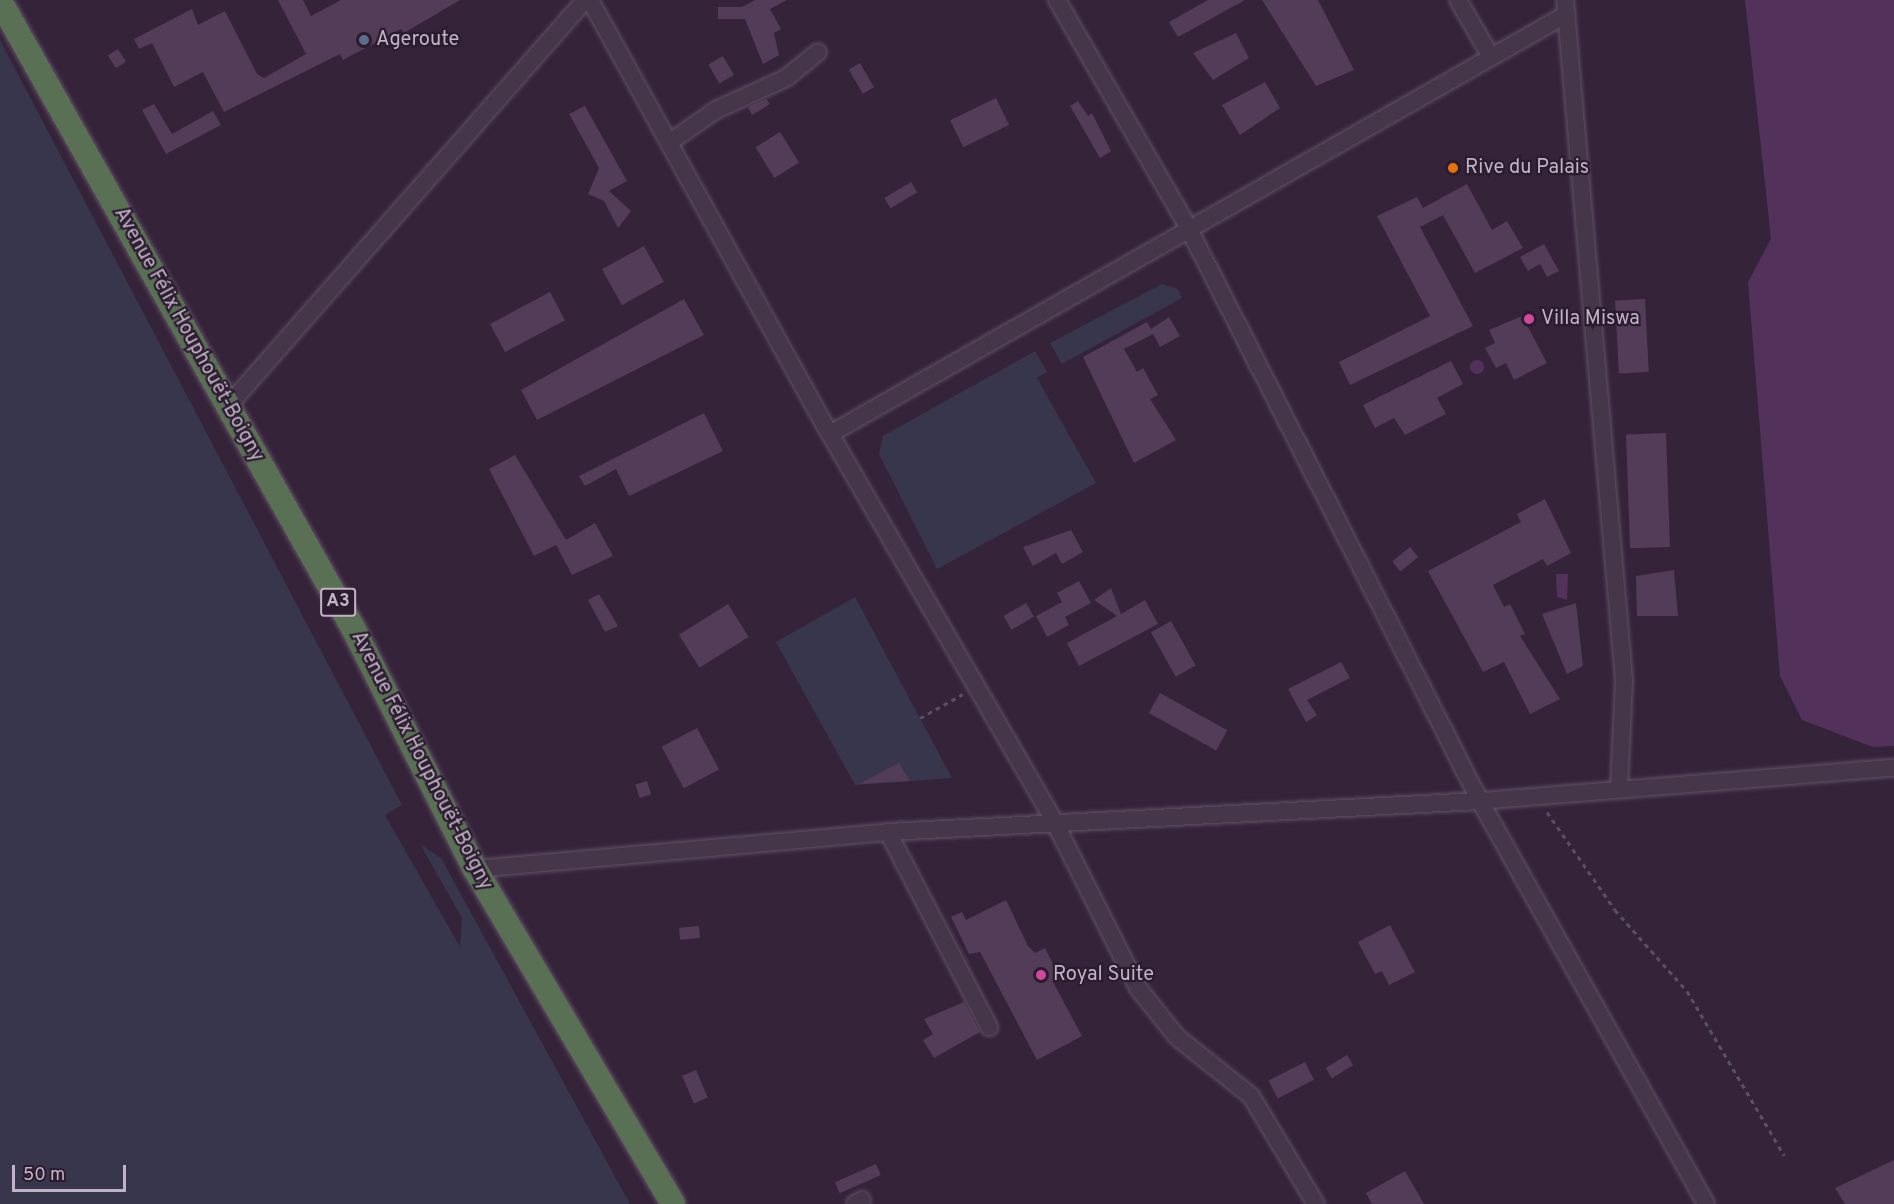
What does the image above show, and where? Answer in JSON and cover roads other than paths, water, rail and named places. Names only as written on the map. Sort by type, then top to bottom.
[{"type":"highway","name":"Avenue Félix Houphouët-Boigny","points":[[0,1],[352,628],[475,869],[673,1204]]},
{"type":"street","points":[[228,406],[585,0]]},
{"type":"street","points":[[590,0],[830,434],[1054,821],[1138,988],[1176,1037],[1251,1096],[1316,1204]]},
{"type":"street","points":[[1057,0],[1189,229],[1480,801],[1706,1204]]},
{"type":"street","points":[[1458,0],[1491,57]]},
{"type":"street","points":[[830,434],[1491,57],[1566,7],[1624,680],[1619,790]]},
{"type":"street","points":[[670,142],[716,110],[786,78],[818,52]]},
{"type":"street","points":[[475,869],[888,832],[1054,821],[1480,801],[1894,768]]},
{"type":"street","points":[[888,832],[989,1027]]},
{"type":"place","name":"Ageroute","points":[[364,40]]},
{"type":"place","name":"Rive du Palais","points":[[1453,168]]},
{"type":"place","name":"Villa Miswa","points":[[1529,319]]},
{"type":"place","name":"Royal Suite","points":[[1041,975]]}]
